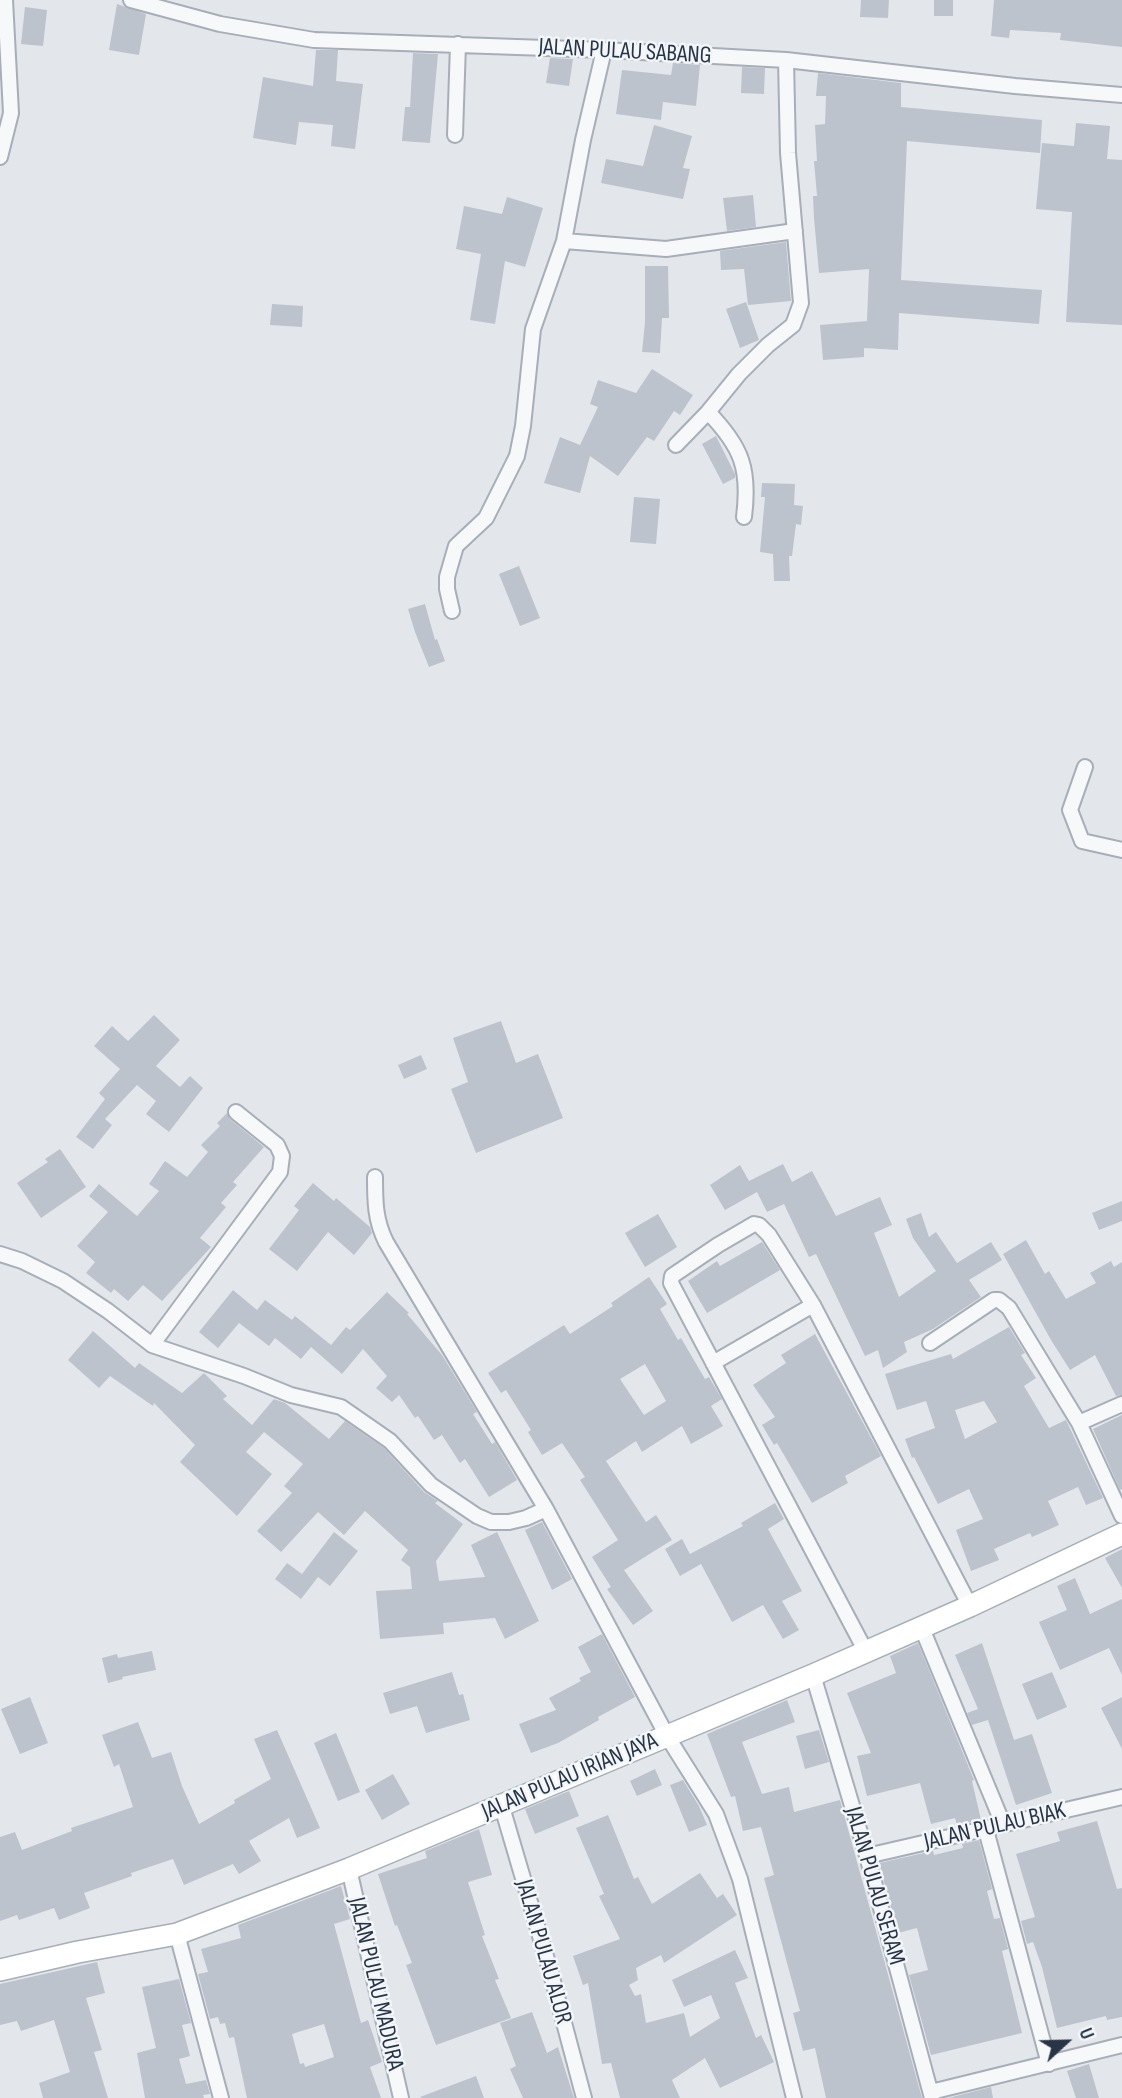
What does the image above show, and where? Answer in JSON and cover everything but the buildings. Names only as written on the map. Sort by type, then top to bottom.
[{"type":"street","points":[[0,157],[11,113],[5,0]]},
{"type":"street","name":"JALAN PULAU SABANG","points":[[131,0],[220,24],[314,40],[604,50],[786,60],[1015,86],[1122,95]]},
{"type":"street","points":[[455,135],[458,44]]},
{"type":"street","points":[[452,611],[447,576],[456,546],[486,518],[517,456],[523,426],[533,329],[564,241],[583,140],[604,50]]},
{"type":"street","points":[[676,445],[739,374],[793,325],[797,318],[801,303],[788,153],[786,60]]},
{"type":"street","points":[[564,241],[666,249],[795,231]]},
{"type":"street","points":[[708,412],[729,435],[743,464],[747,476],[744,517]]},
{"type":"street","points":[[1085,767],[1070,810],[1082,841],[1122,850]]},
{"type":"street","points":[[152,1345],[280,1172],[282,1156],[277,1145],[236,1112]]},
{"type":"street","points":[[375,1177],[375,1209],[378,1226],[386,1242],[545,1509],[667,1736],[716,1814],[740,1879],[794,2098]]},
{"type":"street","points":[[865,1650],[670,1280],[718,1245],[754,1224],[759,1225],[769,1235],[813,1305],[970,1606]]},
{"type":"street","points":[[0,1254],[22,1261],[63,1281],[152,1345],[291,1395],[341,1407],[390,1441],[431,1485],[477,1516],[491,1522],[509,1522],[545,1509]]},
{"type":"street","points":[[930,1343],[994,1300],[999,1300],[1009,1308],[1079,1423],[1122,1517]]},
{"type":"street","points":[[713,1363],[813,1305]]},
{"type":"street","points":[[1079,1423],[1122,1404]]},
{"type":"street","name":"JALAN PULAU IRIAN JAYA","points":[[0,1970],[177,1934],[349,1870],[813,1675],[970,1606],[1122,1534]]},
{"type":"street","points":[[921,1626],[1003,1824]]},
{"type":"street","name":"JALAN PULAU SERAM","points":[[813,1675],[867,1856],[931,2095]]},
{"type":"street","name":"JALAN PULAU BIAK","points":[[867,1856],[1122,1797]]},
{"type":"street","name":"JALAN PULAU ALOR","points":[[502,1807],[550,1970],[583,2098]]},
{"type":"street","points":[[986,1830],[1049,2064]]},
{"type":"street","name":"JALAN PULAU MADURA","points":[[349,1870],[401,2098]]},
{"type":"street","points":[[177,1934],[221,2098]]},
{"type":"street","points":[[931,2095],[1122,2045]]}]
